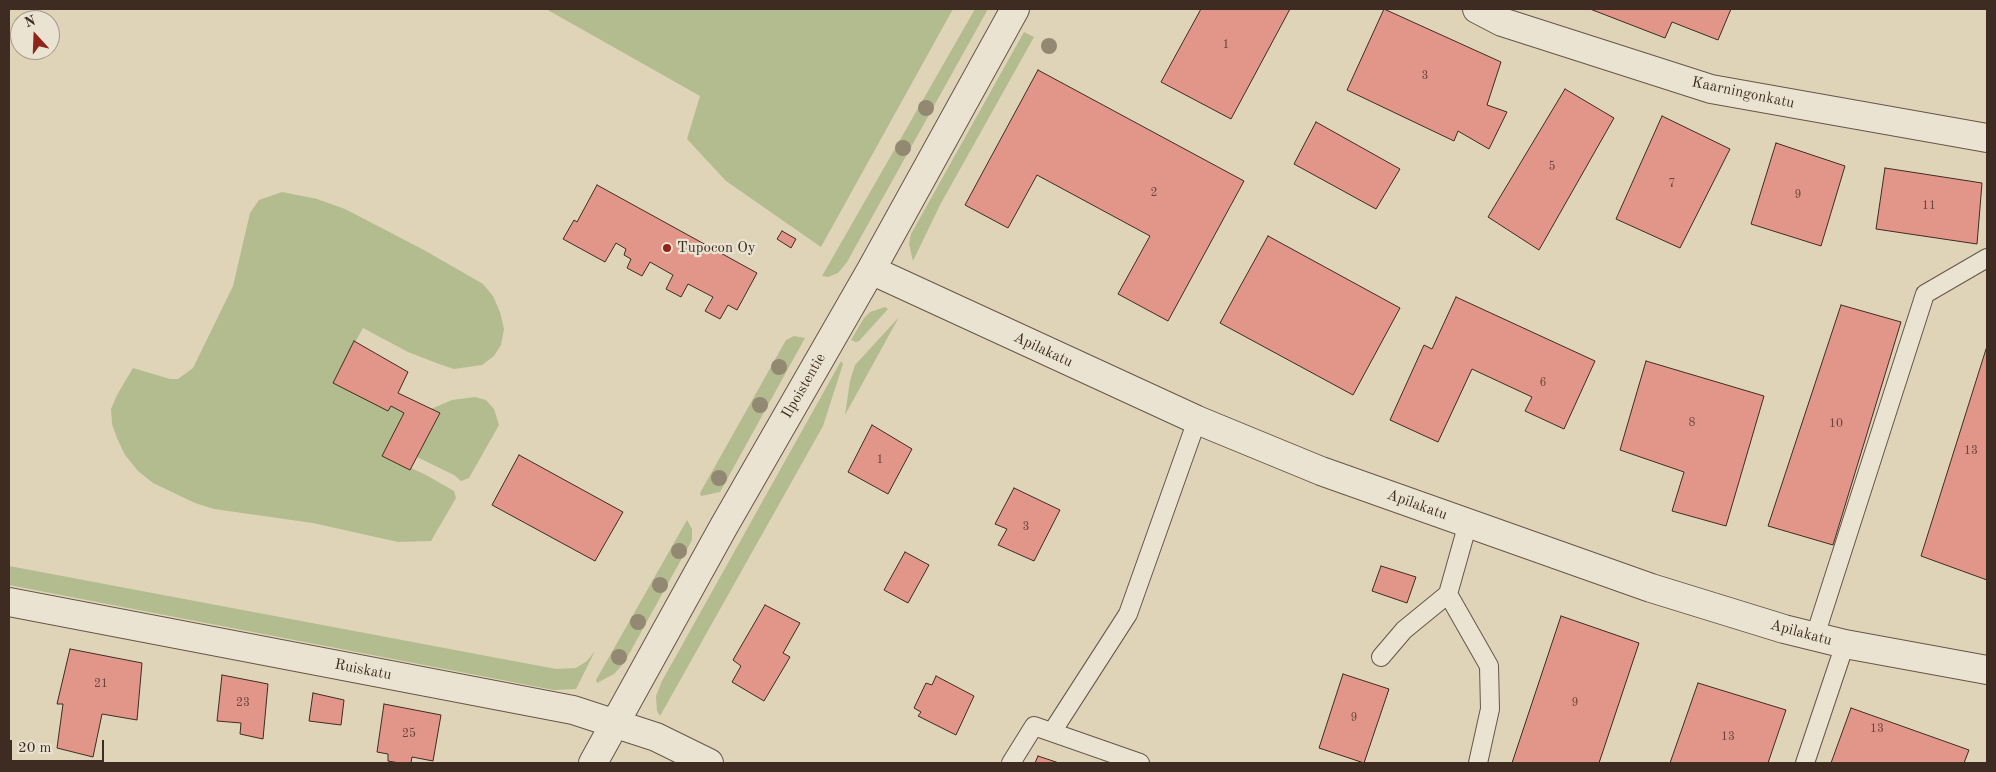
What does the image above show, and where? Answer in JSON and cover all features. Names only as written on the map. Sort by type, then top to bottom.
[{"type":"street","name":"Ilpoistentie","points":[[593,763],[871,270],[1015,9]]},
{"type":"street","name":"Kaarningonkatu","points":[[1477,9],[1502,22],[1711,89],[1987,138]]},
{"type":"street","name":"Apilakatu","points":[[871,270],[1197,420],[1321,470],[1468,523],[1651,588],[1815,636],[1845,644],[1987,670]]},
{"type":"street","name":"Ruiskatu","points":[[9,602],[573,710],[656,737],[709,763]]},
{"type":"lane","points":[[1815,636],[1925,294],[1987,258]]},
{"type":"lane","points":[[1052,732],[1128,614],[1197,420]]},
{"type":"lane","points":[[1381,657],[1404,630],[1448,594],[1468,523]]},
{"type":"lane","points":[[1448,594],[1489,666],[1490,710],[1478,763]]},
{"type":"lane","points":[[1805,763],[1845,644]]},
{"type":"lane","points":[[1011,763],[1034,726],[1140,763]]},
{"type":"green space","points":[[546,9],[953,9],[821,247],[726,181],[687,139],[700,96]]},
{"type":"green space","points":[[975,9],[988,9],[847,262],[838,273],[828,277],[822,276]]},
{"type":"green space","points":[[1024,32],[1034,37],[940,205],[913,261],[909,244],[911,234]]},
{"type":"green space","points":[[282,192],[317,199],[345,209],[424,250],[483,284],[493,296],[500,312],[504,329],[501,345],[494,356],[482,365],[454,369],[408,352],[363,328],[333,382],[388,411],[391,406],[404,413],[382,456],[410,470],[411,468],[426,475],[454,491],[456,498],[431,541],[398,542],[313,523],[214,509],[195,503],[153,483],[138,471],[125,455],[117,438],[112,424],[111,409],[133,368],[170,379],[178,379],[193,368],[233,286],[250,213],[259,200]]},
{"type":"green space","points":[[885,307],[888,309],[859,341],[851,340],[864,318],[870,312]]},
{"type":"green space","points":[[899,317],[845,415],[850,381],[855,365]]},
{"type":"green space","points":[[794,336],[805,338],[720,492],[701,496],[700,493],[786,340]]},
{"type":"green space","points":[[841,361],[843,364],[823,426],[660,716],[657,711],[656,696],[662,681]]},
{"type":"green space","points":[[475,397],[486,400],[494,409],[499,425],[469,478],[461,481],[454,475],[417,457],[440,414],[431,409],[452,400]]},
{"type":"green space","points":[[687,520],[692,529],[692,540],[624,663],[614,674],[597,683],[596,680]]},
{"type":"green space","points":[[9,566],[556,669],[576,668],[587,661],[595,651],[576,689],[554,690],[9,585]]},
{"type":"building","points":[[1201,9],[1290,9],[1231,119],[1161,82]]},
{"type":"building","points":[[1384,9],[1501,62],[1487,105],[1507,112],[1489,149],[1458,131],[1454,141],[1347,90]]},
{"type":"building","points":[[1590,9],[1731,9],[1718,40],[1672,22],[1665,38]]},
{"type":"building","points":[[1038,70],[1244,181],[1168,321],[1118,294],[1150,236],[1037,175],[1008,228],[965,205]]},
{"type":"building","points":[[1565,89],[1614,118],[1539,250],[1488,217]]},
{"type":"building","points":[[1662,116],[1730,149],[1680,248],[1616,219]]},
{"type":"building","points":[[1316,122],[1400,169],[1376,209],[1294,164]]},
{"type":"building","points":[[1776,143],[1845,166],[1821,246],[1751,224]]},
{"type":"building","points":[[1885,168],[1982,183],[1977,244],[1876,229]]},
{"type":"building","points":[[597,185],[757,273],[737,310],[728,305],[720,319],[705,311],[713,297],[688,284],[681,297],[666,289],[673,275],[650,262],[642,276],[627,268],[631,259],[624,255],[626,249],[616,243],[605,262],[563,239],[574,220],[577,222]]},
{"type":"building","points":[[782,231],[796,239],[791,248],[777,239]]},
{"type":"building","points":[[1268,236],[1400,308],[1353,395],[1220,323]]},
{"type":"building","points":[[1456,297],[1595,361],[1564,429],[1525,411],[1532,397],[1472,369],[1438,442],[1390,420],[1424,345],[1432,349]]},
{"type":"building","points":[[1841,305],[1901,322],[1833,545],[1768,526]]},
{"type":"building","points":[[354,341],[408,372],[398,393],[440,413],[410,470],[382,456],[404,413],[391,406],[388,411],[333,383]]},
{"type":"building","points":[[1987,346],[1987,580],[1921,556]]},
{"type":"building","points":[[1646,361],[1764,396],[1726,526],[1672,511],[1684,472],[1620,450]]},
{"type":"building","points":[[872,425],[912,449],[888,494],[848,472]]},
{"type":"building","points":[[519,455],[623,512],[595,561],[492,505]]},
{"type":"building","points":[[1014,488],[1060,510],[1034,561],[998,545],[1007,529],[995,524]]},
{"type":"building","points":[[905,552],[929,565],[908,603],[884,590]]},
{"type":"building","points":[[1381,566],[1416,577],[1407,603],[1372,591]]},
{"type":"building","points":[[765,605],[800,623],[783,653],[790,657],[764,701],[732,682],[741,666],[733,660]]},
{"type":"building","points":[[1561,616],[1639,643],[1599,763],[1512,763]]},
{"type":"building","points":[[70,649],[142,663],[137,720],[102,714],[93,757],[57,748],[63,704],[57,704]]},
{"type":"building","points":[[1343,674],[1389,689],[1364,763],[1319,748]]},
{"type":"building","points":[[222,675],[268,684],[263,739],[240,734],[241,723],[217,721]]},
{"type":"building","points":[[936,676],[974,696],[956,735],[918,716],[921,712],[914,708],[926,683],[932,685]]},
{"type":"building","points":[[1698,683],[1786,710],[1768,763],[1670,763]]},
{"type":"building","points":[[313,693],[344,700],[341,725],[309,721]]},
{"type":"building","points":[[384,704],[441,715],[433,761],[412,757],[411,763],[399,763],[388,761],[388,754],[377,752]]},
{"type":"building","points":[[1851,708],[1969,750],[1964,763],[1831,763]]},
{"type":"building","points":[[1038,756],[1059,763],[1035,763]]},
{"type":"place","name":"Tupocon Oy","points":[[667,248]]}]
